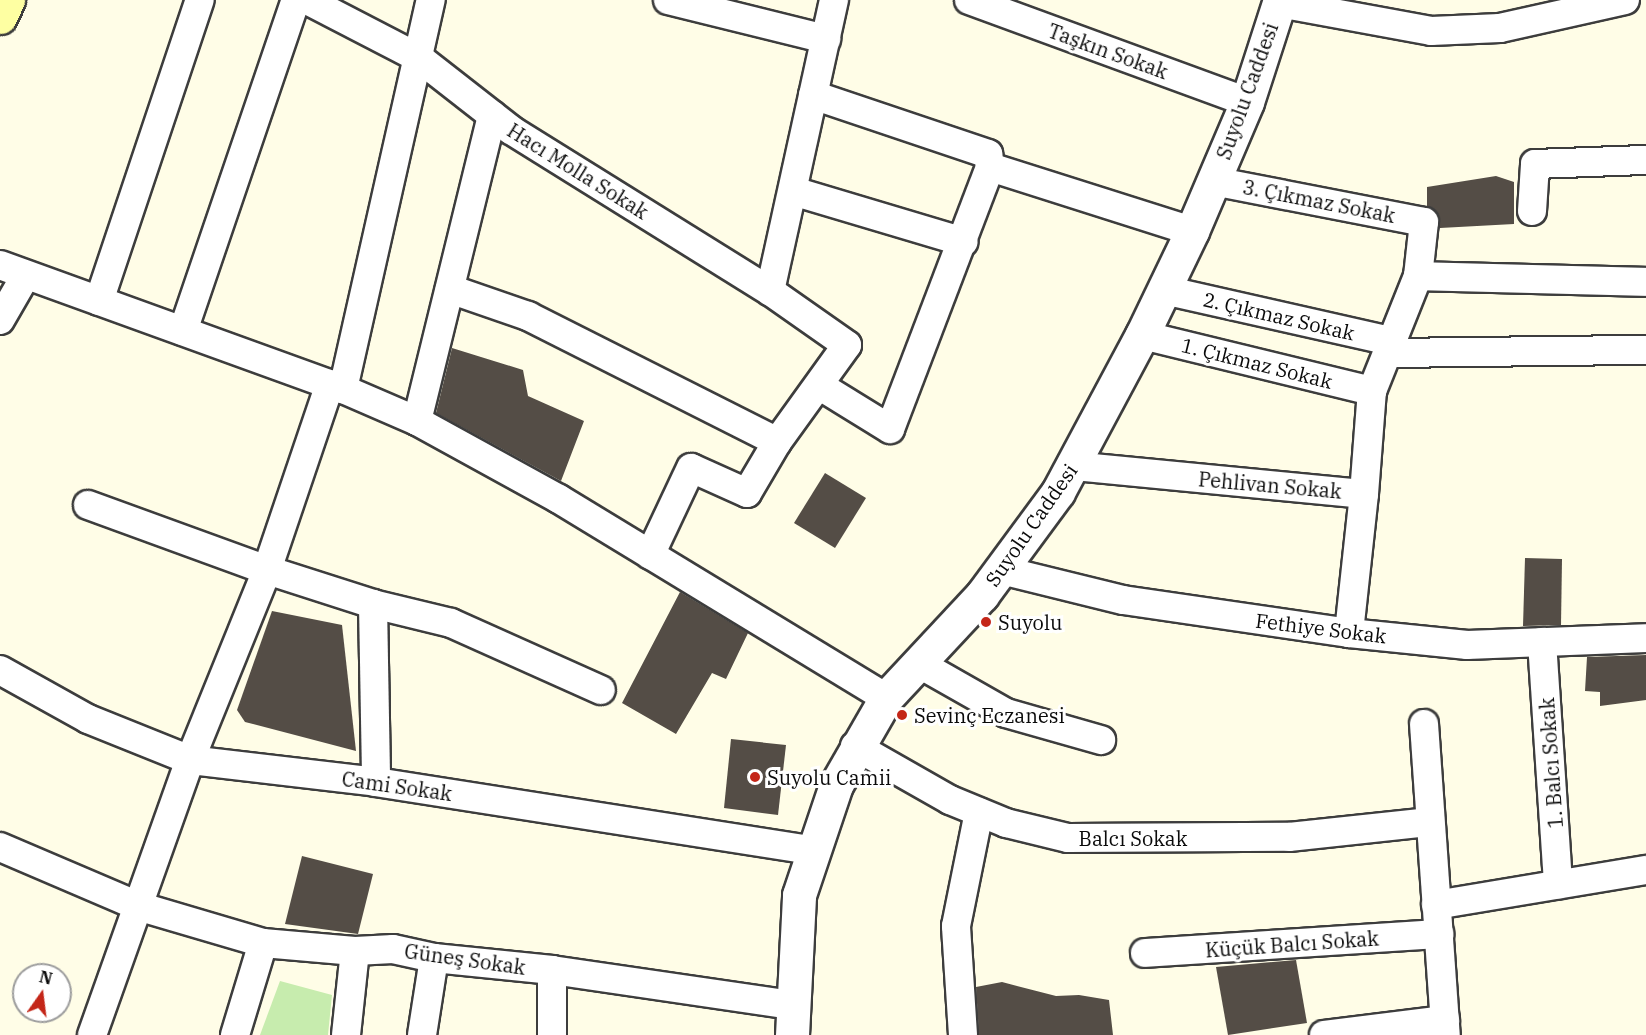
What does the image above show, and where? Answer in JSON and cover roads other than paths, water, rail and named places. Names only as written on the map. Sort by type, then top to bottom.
[{"type":"main road","points":[[0,17],[8,0]]},
{"type":"street","points":[[99,301],[200,0]]},
{"type":"street","points":[[183,331],[296,0]]},
{"type":"street","name":"Hacı Molla Sokak","points":[[307,0],[419,58],[492,115],[770,291],[847,345],[820,386]]},
{"type":"street","points":[[92,1035],[141,907],[190,760],[267,570],[337,386],[419,58],[431,0]]},
{"type":"street","points":[[668,0],[826,39]]},
{"type":"street","points":[[770,291],[834,0]]},
{"type":"street","name":"Taşkın Sokak","points":[[969,0],[1247,102]]},
{"type":"street","points":[[1279,2],[1431,31],[1500,28],[1625,0]]},
{"type":"street","name":"Suyolu Caddesi","points":[[792,1020],[799,895],[812,850],[855,746],[886,698],[1001,570],[1073,466],[1142,335],[1192,231],[1247,102],[1279,2]]},
{"type":"street","points":[[650,555],[691,468],[747,493],[777,442],[820,386],[890,429],[964,242],[990,167],[988,154],[813,95]]},
{"type":"street","points":[[417,421],[492,115]]},
{"type":"street","points":[[1532,211],[1535,164],[1646,160]]},
{"type":"street","points":[[990,167],[1192,231]]},
{"type":"street","name":"3. Çıkmaz Sokak","points":[[1213,181],[1424,222],[1418,276]]},
{"type":"street","points":[[793,191],[964,242]]},
{"type":"street","points":[[0,320],[13,270],[337,386],[417,421],[650,555],[886,698]]},
{"type":"street","points":[[1364,494],[1372,391],[1418,276],[1646,282]]},
{"type":"street","points":[[450,289],[528,316],[777,442]]},
{"type":"street","name":"2. Çıkmaz Sokak","points":[[1164,290],[1391,347],[1646,350]]},
{"type":"street","name":"1. Çıkmaz Sokak","points":[[1142,335],[1372,391]]},
{"type":"street","name":"Pehlivan Sokak","points":[[1073,466],[1364,494],[1349,633]]},
{"type":"street","points":[[88,505],[267,570],[374,604],[451,623],[602,690]]},
{"type":"street","name":"Fethiye Sokak","points":[[1001,570],[1123,600],[1349,633],[1467,645],[1646,638]]},
{"type":"street","points":[[374,604],[376,782]]},
{"type":"street","name":"1. Balcı Sokak","points":[[1542,642],[1558,884]]},
{"type":"street","points":[[918,663],[1006,713],[1101,740]]},
{"type":"street","name":"Cami Sokak","points":[[0,670],[88,719],[190,760],[376,782],[812,850]]},
{"type":"street","points":[[1324,1035],[1445,1028],[1424,724]]},
{"type":"street","name":"Balcı Sokak","points":[[855,746],[950,800],[980,812],[1068,838],[1289,837],[1430,822]]},
{"type":"street","points":[[963,1035],[956,926],[980,812]]},
{"type":"street","name":"Güneş Sokak","points":[[0,847],[141,907],[263,943],[355,951],[393,949],[434,958],[552,970],[792,1020]]},
{"type":"street","points":[[1436,905],[1646,870]]},
{"type":"street","name":"Küçük Balcı Sokak","points":[[1145,953],[1439,934]]},
{"type":"street","points":[[235,1035],[263,943]]},
{"type":"street","points":[[346,1035],[355,951]]},
{"type":"street","points":[[422,1035],[434,958]]},
{"type":"street","points":[[552,970],[552,1035]]},
{"type":"place","name":"Suyolu","points":[[986,622]]},
{"type":"place","name":"Sevinç Eczanesi","points":[[902,715]]},
{"type":"place","name":"Suyolu Camii","points":[[755,777]]}]
